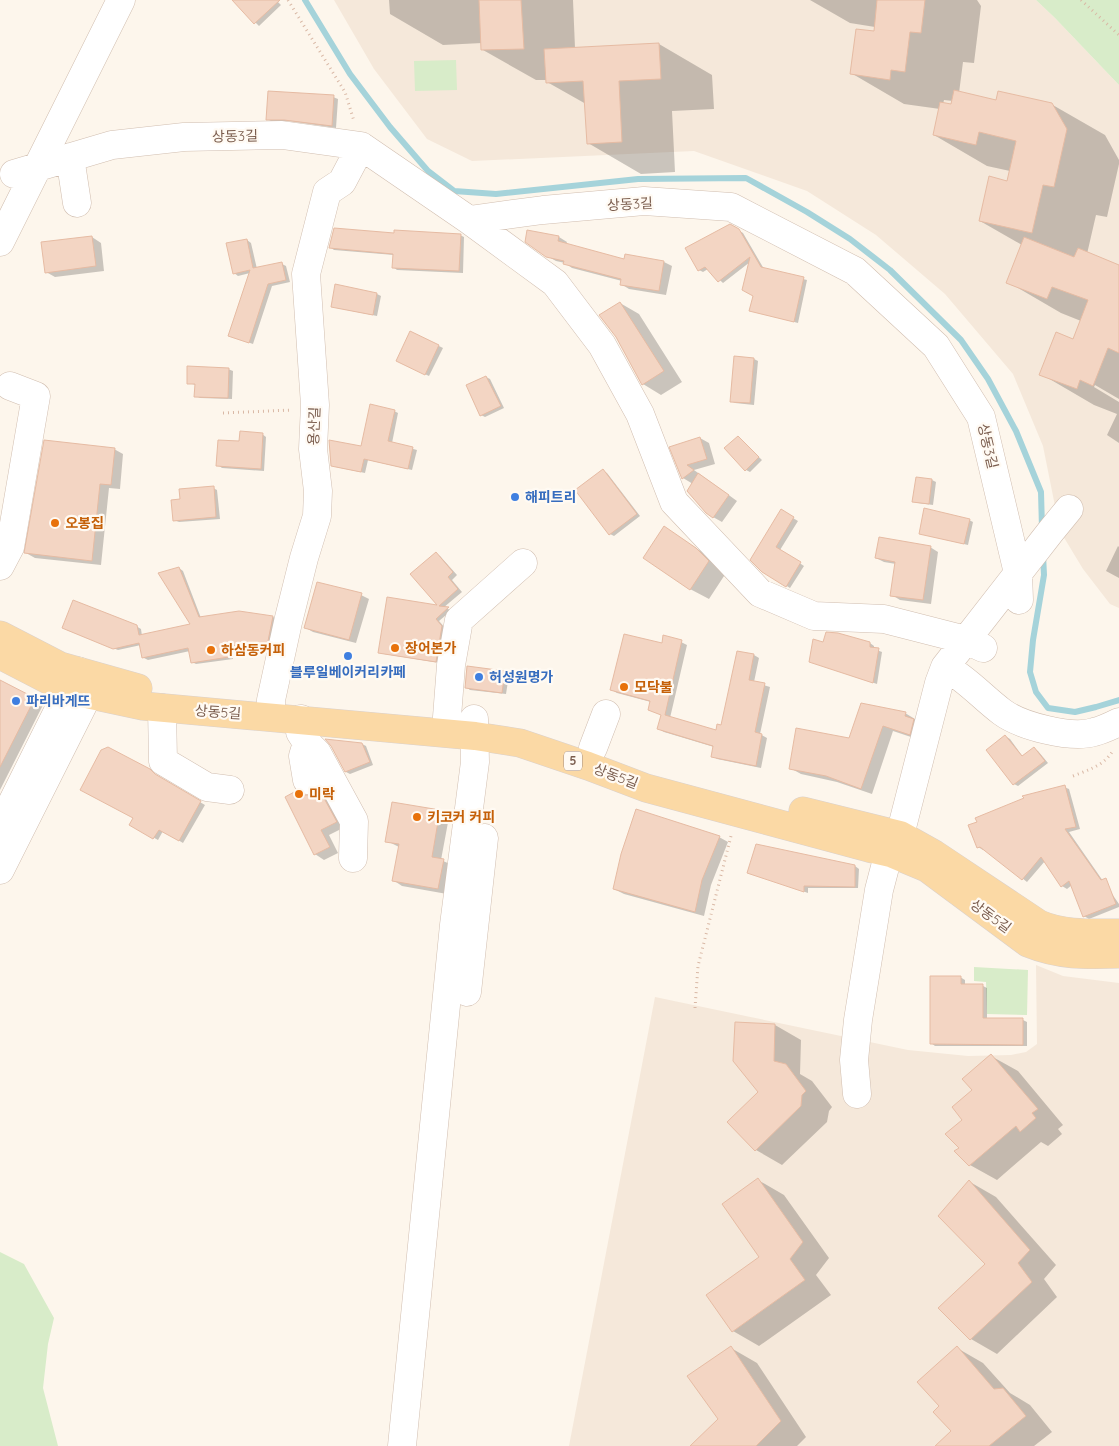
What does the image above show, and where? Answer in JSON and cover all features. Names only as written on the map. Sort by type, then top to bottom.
[{"type":"main road","name":"상동5길","points":[[0,634],[60,666],[77,683],[144,689],[271,708],[304,731],[529,727],[592,748],[650,771],[904,847],[934,854],[1039,924],[1060,932],[1119,934]]},
{"type":"main road","name":"상동5길","points":[[0,655],[77,683],[162,708],[271,708],[447,717],[483,728],[646,788],[869,848],[904,847],[927,868],[1028,943],[1047,950],[1071,955],[1119,954]]},
{"type":"street","points":[[0,242],[25,170],[103,0]]},
{"type":"street","points":[[0,203],[25,170],[121,0]]},
{"type":"street","name":"상동3길","points":[[25,170],[112,145],[184,137],[282,135],[361,146],[470,220],[543,210],[644,201],[731,207],[855,271],[936,346],[981,417],[1035,565]]},
{"type":"street","name":"용산길","points":[[271,708],[304,558],[317,516],[318,492],[313,449],[315,409],[306,274],[326,192],[342,182],[361,146]]},
{"type":"street","points":[[70,157],[77,203]]},
{"type":"street","points":[[470,220],[555,283],[602,345],[612,362],[640,414],[674,502],[760,593],[814,616],[884,620],[974,644]]},
{"type":"street","points":[[0,566],[10,547],[36,396],[10,386]]},
{"type":"street","points":[[864,1093],[854,1060],[858,1020],[878,890],[904,847],[955,693],[953,671],[1035,565],[1076,516]]},
{"type":"street","points":[[447,717],[451,664],[459,620],[523,563]]},
{"type":"street","points":[[953,671],[1003,713],[1029,726],[1064,732],[1093,733],[1119,722]]},
{"type":"street","points":[[0,790],[77,683]]},
{"type":"street","points":[[0,827],[77,683]]},
{"type":"street","points":[[0,870],[77,683]]},
{"type":"street","points":[[162,708],[163,761],[207,787],[230,790]]},
{"type":"street","points":[[592,748],[606,714]]},
{"type":"street","points":[[402,1446],[454,925],[475,762],[483,728]]},
{"type":"street","points":[[419,1446],[493,766],[483,728]]},
{"type":"street","points":[[304,731],[303,756],[307,780]]},
{"type":"street","points":[[304,731],[354,821],[353,858]]},
{"type":"path","points":[[288,0],[345,92],[361,146]]},
{"type":"path","points":[[1081,0],[1119,35]]},
{"type":"path","points":[[223,412],[315,409]]},
{"type":"path","points":[[695,1008],[698,966],[738,813]]},
{"type":"shaded area","points":[[334,0],[1036,0],[1119,85],[1119,608],[1110,604],[1083,569],[1060,531],[1043,446],[1013,374],[945,294],[876,235],[807,191],[694,151],[472,161],[427,139],[374,69]]},
{"type":"shaded area","points":[[1036,965],[1063,976],[1119,983],[1119,1446],[569,1446],[655,997],[908,1050],[968,1056],[1011,1055],[1026,1052],[1037,1044]]},
{"type":"green space","points":[[1036,0],[1119,0],[1119,85],[1055,18]]},
{"type":"green space","points":[[456,60],[457,90],[415,91],[414,61]]},
{"type":"green space","points":[[974,967],[1028,970],[1027,1015],[987,1014],[986,982],[974,981]]},
{"type":"green space","points":[[0,1252],[24,1264],[54,1318],[48,1344],[43,1388],[58,1446],[0,1446]]},
{"type":"building","points":[[232,0],[280,0],[254,24]]},
{"type":"building","points":[[479,0],[521,0],[524,49],[481,50]]},
{"type":"building","points":[[877,0],[925,0],[921,33],[910,32],[905,72],[891,70],[890,80],[850,74],[856,29],[874,31]]},
{"type":"building","points":[[659,43],[661,79],[619,81],[622,142],[587,144],[583,81],[546,83],[544,49]]},
{"type":"building","points":[[954,90],[996,100],[998,91],[1052,103],[1067,129],[1054,187],[1043,185],[1032,233],[979,221],[989,176],[1007,181],[1016,141],[979,132],[976,145],[933,135],[940,102],[951,104]]},
{"type":"building","points":[[268,91],[334,95],[332,126],[284,120],[266,120]]},
{"type":"building","points":[[730,224],[739,229],[761,267],[804,277],[794,322],[749,311],[753,296],[742,290],[750,257],[718,282],[705,267],[698,271],[685,248]]},
{"type":"building","points":[[334,228],[394,233],[394,230],[461,234],[459,271],[392,268],[393,254],[329,248]]},
{"type":"building","points":[[527,230],[559,236],[558,241],[624,259],[625,254],[664,261],[659,291],[620,285],[621,279],[563,264],[564,261],[546,257],[525,242]]},
{"type":"building","points":[[92,236],[96,266],[45,273],[41,242]]},
{"type":"building","points":[[1024,237],[1074,257],[1078,248],[1119,265],[1119,353],[1108,348],[1093,386],[1080,380],[1077,389],[1039,375],[1056,332],[1073,339],[1088,300],[1052,287],[1047,299],[1006,283]]},
{"type":"building","points":[[247,239],[253,268],[282,262],[286,280],[268,284],[249,343],[228,336],[250,270],[233,274],[226,243]]},
{"type":"building","points":[[335,284],[377,293],[373,315],[331,307]]},
{"type":"building","points":[[620,302],[664,371],[642,385],[616,337],[599,315]]},
{"type":"building","points":[[410,331],[439,345],[425,375],[396,361]]},
{"type":"building","points":[[734,356],[754,358],[750,403],[730,402]]},
{"type":"building","points":[[187,366],[229,368],[228,398],[194,397],[195,384],[187,384]]},
{"type":"building","points":[[486,376],[501,406],[480,416],[466,385]]},
{"type":"building","points":[[370,404],[395,410],[388,441],[413,447],[408,469],[364,459],[361,472],[331,466],[329,440],[361,446]]},
{"type":"building","points":[[240,431],[263,433],[261,469],[216,466],[218,440],[239,441]]},
{"type":"building","points":[[738,436],[759,457],[745,471],[724,448]]},
{"type":"building","points":[[700,437],[707,459],[687,465],[694,470],[682,479],[669,447]]},
{"type":"building","points":[[44,440],[115,448],[111,485],[100,484],[92,561],[24,553]]},
{"type":"building","points":[[603,469],[637,514],[609,535],[575,490]]},
{"type":"building","points":[[698,473],[729,495],[713,518],[706,513],[687,491]]},
{"type":"building","points":[[916,477],[932,479],[929,504],[912,502]]},
{"type":"building","points":[[214,486],[216,517],[173,521],[171,500],[180,499],[179,489]]},
{"type":"building","points":[[924,508],[970,519],[964,544],[919,534]]},
{"type":"building","points":[[781,509],[794,517],[776,547],[801,562],[786,587],[762,572],[750,560]]},
{"type":"building","points":[[664,526],[696,548],[709,561],[690,590],[643,558]]},
{"type":"building","points":[[879,537],[931,546],[923,600],[890,596],[895,562],[875,558]]},
{"type":"building","points":[[436,552],[453,572],[448,577],[458,589],[439,606],[449,607],[436,619],[442,626],[436,662],[378,653],[387,597],[437,605],[410,574]]},
{"type":"building","points":[[179,567],[199,617],[239,611],[273,616],[266,651],[227,644],[229,657],[191,663],[188,648],[142,658],[139,643],[113,649],[62,628],[73,600],[137,625],[139,635],[190,624],[158,573]]},
{"type":"building","points":[[317,582],[362,593],[349,640],[304,628]]},
{"type":"building","points":[[826,632],[838,633],[870,642],[870,647],[879,648],[873,683],[809,662],[813,639],[823,642]]},
{"type":"building","points":[[624,634],[662,643],[663,635],[682,640],[665,715],[716,730],[717,724],[721,725],[737,651],[754,654],[749,680],[765,683],[755,732],[762,734],[756,766],[711,757],[713,746],[657,729],[661,715],[648,710],[650,701],[610,690]]},
{"type":"building","points":[[467,666],[505,671],[502,693],[465,688]]},
{"type":"building","points":[[0,680],[35,698],[0,767]]},
{"type":"building","points":[[861,703],[906,712],[905,716],[914,719],[910,735],[883,726],[861,789],[826,776],[789,769],[796,728],[849,738]]},
{"type":"building","points":[[1005,735],[1022,756],[1034,747],[1045,761],[1013,785],[986,750]]},
{"type":"building","points":[[325,739],[362,743],[370,762],[345,772],[331,746]]},
{"type":"building","points":[[108,747],[150,769],[155,774],[201,801],[179,841],[159,830],[153,839],[129,825],[133,818],[80,790],[101,750]]},
{"type":"building","points":[[1065,785],[1076,827],[1065,829],[1101,880],[1106,878],[1116,904],[1083,917],[1069,881],[1061,887],[1041,857],[1022,880],[980,847],[977,848],[968,825],[977,822],[975,818],[1024,798],[1022,796]]},
{"type":"building","points":[[319,789],[337,822],[321,830],[330,847],[314,855],[285,797],[296,791],[302,795],[310,795]]},
{"type":"building","points":[[392,802],[440,810],[432,857],[444,859],[438,889],[392,881],[399,844],[385,842]]},
{"type":"building","points":[[636,809],[720,836],[702,880],[695,912],[613,889],[621,854]]},
{"type":"building","points":[[756,844],[855,865],[855,887],[804,886],[804,892],[747,873]]},
{"type":"building","points":[[930,976],[961,976],[961,984],[983,984],[983,1018],[1023,1018],[1023,1045],[930,1044]]},
{"type":"building","points":[[735,1022],[775,1024],[774,1061],[786,1064],[806,1091],[802,1095],[801,1106],[755,1151],[727,1122],[758,1092],[733,1061]]},
{"type":"building","points":[[991,1054],[1038,1109],[1032,1113],[1036,1118],[1020,1132],[1016,1126],[969,1166],[954,1151],[959,1148],[945,1134],[962,1120],[952,1107],[972,1090],[962,1079]]},
{"type":"building","points":[[758,1178],[803,1242],[790,1259],[805,1280],[732,1332],[706,1295],[759,1257],[722,1204]]},
{"type":"building","points":[[969,1180],[1030,1250],[1018,1263],[1032,1282],[970,1340],[938,1308],[985,1264],[938,1216]]},
{"type":"building","points":[[731,1346],[781,1421],[756,1446],[690,1446],[718,1419],[687,1376]]},
{"type":"building","points":[[957,1346],[994,1389],[1003,1388],[1026,1416],[989,1446],[935,1446],[951,1431],[933,1412],[939,1406],[917,1382]]},
{"type":"waterway","points":[[305,0],[350,74],[390,127],[428,171],[454,191],[496,194],[638,179],[746,178],[807,212],[850,239],[890,270],[961,340],[988,379],[1016,431],[1041,492],[1042,528]]},
{"type":"waterway","points":[[1043,555],[1044,575],[1033,640],[1030,672],[1036,692],[1048,708],[1075,712],[1119,700]]},
{"type":"place","name":"해피트리","points":[[515,497]]},
{"type":"place","name":"오봉집","points":[[55,523]]},
{"type":"place","name":"장어본가","points":[[395,648]]},
{"type":"place","name":"하삼동커피","points":[[211,650]]},
{"type":"place","name":"블루일베이커리카페","points":[[348,656]]},
{"type":"place","name":"허성원명가","points":[[479,677]]},
{"type":"place","name":"모닥불","points":[[624,687]]},
{"type":"place","name":"파리바게뜨","points":[[16,701]]},
{"type":"place","name":"미락","points":[[299,794]]},
{"type":"place","name":"키코커 커피","points":[[417,817]]}]
